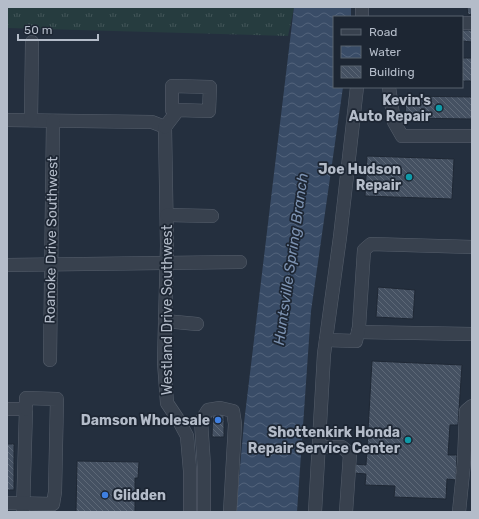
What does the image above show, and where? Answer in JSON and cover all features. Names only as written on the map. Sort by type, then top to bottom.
[{"type":"street","points":[[30,120],[32,42]]},
{"type":"street","points":[[315,512],[326,340],[340,237],[357,88]]},
{"type":"street","points":[[389,88],[394,122],[402,136],[472,136]]},
{"type":"street","points":[[7,120],[152,122],[165,127],[178,110]]},
{"type":"street","name":"Roanoke Drive Southwest","points":[[50,360],[53,121]]},
{"type":"street","name":"Westland Drive Southwest","points":[[165,127],[167,264],[164,362],[167,404],[187,436],[190,472],[190,512]]},
{"type":"street","points":[[167,215],[212,216]]},
{"type":"street","points":[[326,340],[356,341],[358,332],[364,250],[371,244],[472,247]]},
{"type":"street","points":[[7,265],[240,262]]},
{"type":"street","points":[[165,321],[197,324]]},
{"type":"street","points":[[358,332],[472,334]]},
{"type":"street","points":[[7,503],[23,508],[53,504],[55,492],[57,399],[26,398],[23,508]]},
{"type":"street","points":[[464,505],[466,411],[472,406]]},
{"type":"street","points":[[187,436],[201,421],[208,410],[220,408],[233,411],[235,424],[230,512]]},
{"type":"street","points":[[7,409],[26,410]]},
{"type":"street","points":[[201,421],[204,466],[204,512]]},
{"type":"street","points":[[319,447],[342,447],[350,454],[346,512]]},
{"type":"green space","points":[[7,7],[294,8],[288,36],[7,28]]},
{"type":"water","name":"Huntsville Spring Branch","points":[[294,7],[351,7],[351,16],[333,16],[333,88],[343,88],[311,311],[297,512],[236,512],[244,423]]},
{"type":"building","points":[[467,7],[472,7],[472,14],[468,15]]},
{"type":"building","points":[[463,30],[472,30],[472,42],[463,41]]},
{"type":"building","name":"Kevin's Auto Repair","points":[[463,58],[472,58],[472,81],[463,81]]},
{"type":"building","name":"Kevin's Auto Repair","points":[[406,96],[472,97],[472,119],[405,118]]},
{"type":"building","name":"Joe Hudson Repair","points":[[367,156],[454,159],[452,199],[365,196]]},
{"type":"building","points":[[378,287],[415,290],[413,319],[376,317]]},
{"type":"building","name":"Shottenkirk Honda Repair Service Center","points":[[372,361],[462,365],[458,425],[450,425],[448,455],[457,455],[456,480],[447,479],[446,499],[394,497],[395,486],[365,485],[366,474],[354,473],[354,464],[366,465]]},
{"type":"building","name":"Damson Wholesale","points":[[213,403],[224,403],[224,437],[212,437]]},
{"type":"building","points":[[7,444],[14,444],[14,490],[7,490]]},
{"type":"building","name":"Glidden","points":[[77,461],[139,462],[138,478],[135,478],[135,512],[76,512]]},
{"type":"place","name":"Kevin's Auto Repair","points":[[439,108]]},
{"type":"place","name":"Joe Hudson Repair","points":[[409,177]]},
{"type":"place","name":"Damson Wholesale","points":[[218,420]]},
{"type":"place","name":"Shottenkirk Honda Repair Service Center","points":[[408,440]]},
{"type":"place","name":"Glidden","points":[[105,495]]}]
